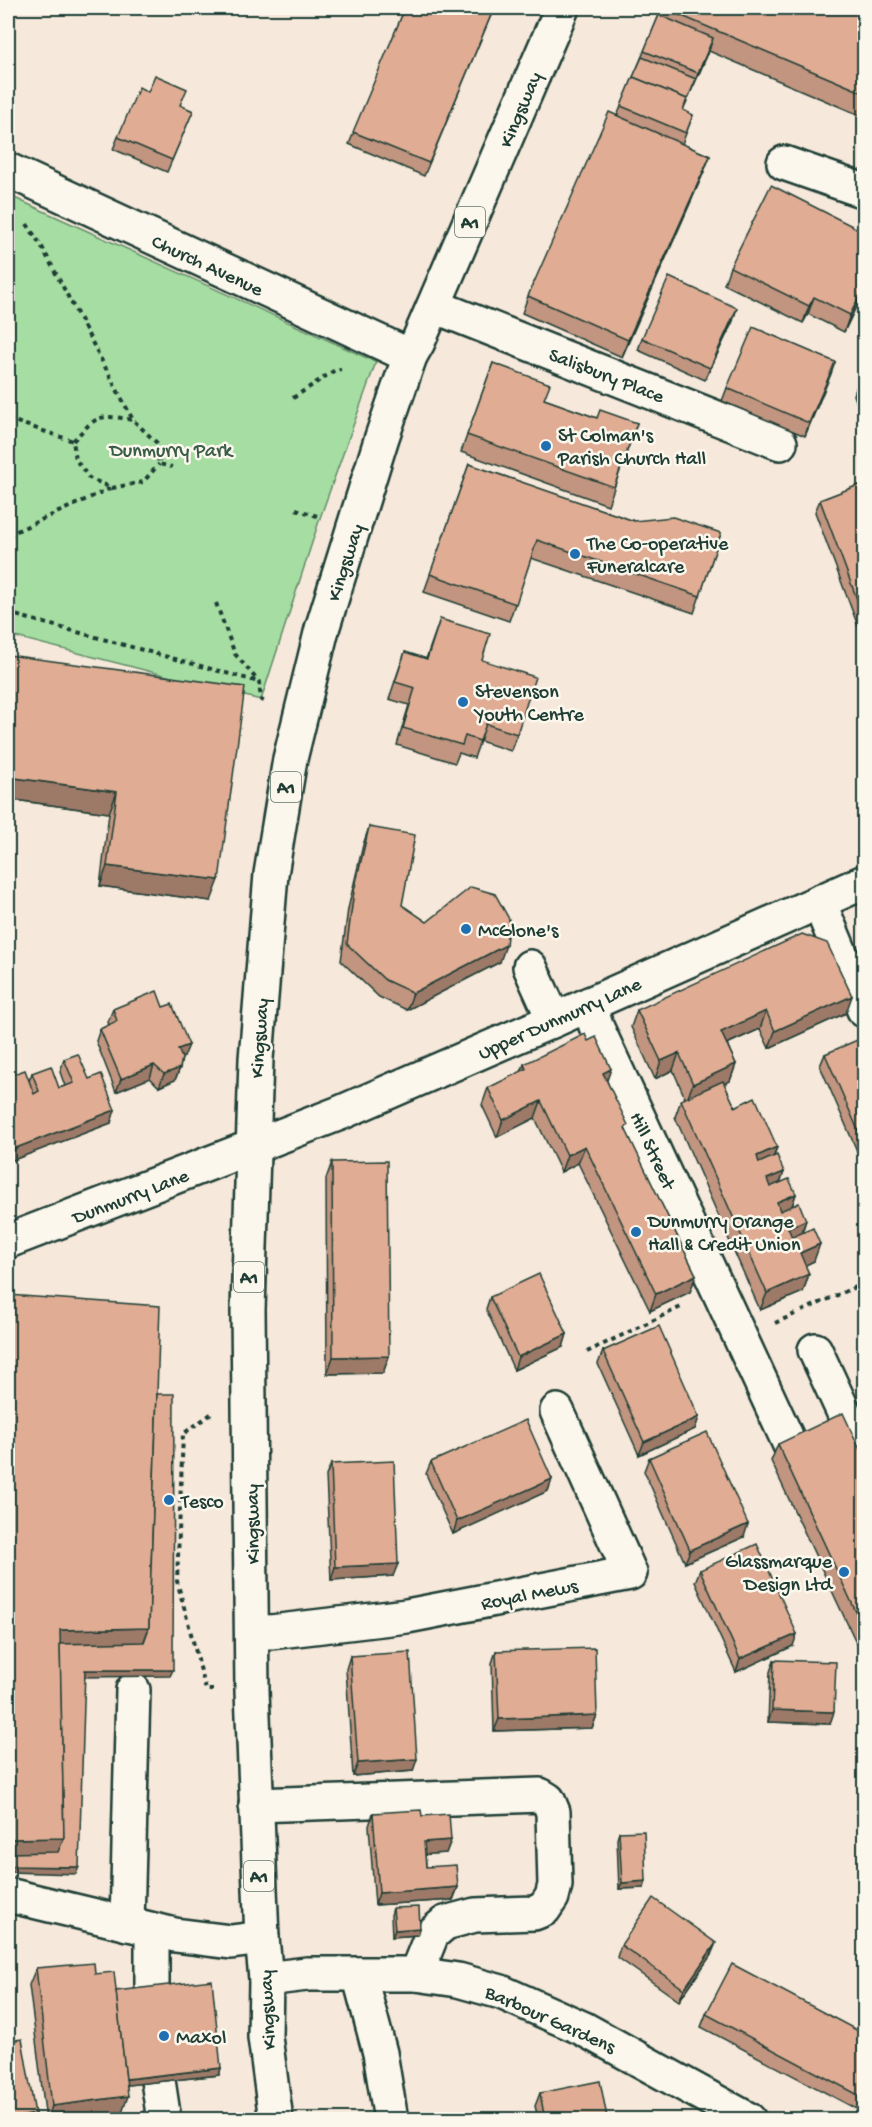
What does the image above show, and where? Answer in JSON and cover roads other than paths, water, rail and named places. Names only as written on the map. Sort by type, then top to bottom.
[{"type":"street","name":"Kingsway","points":[[276,2120],[265,2037],[266,1979],[262,1938],[252,1691],[248,1310],[252,1148],[260,999],[271,874],[298,723],[322,629],[410,356],[434,306],[562,8]]},
{"type":"street","points":[[784,164],[864,191]]},
{"type":"street","name":"Church Avenue","points":[[8,170],[410,356]]},
{"type":"street","name":"Salisbury Place","points":[[434,306],[780,443]]},
{"type":"street","name":"Upper Dunmurry Lane","points":[[252,1148],[357,1106],[864,882]]},
{"type":"street","points":[[819,902],[864,1010]]},
{"type":"street","points":[[530,967],[554,1020]]},
{"type":"street","name":"Hill Street","points":[[589,1004],[596,1026],[791,1447]]},
{"type":"street","name":"Dunmurry Lane","points":[[8,1241],[252,1148]]},
{"type":"street","points":[[815,1350],[864,1456]]},
{"type":"street","name":"Royal Mews","points":[[252,1631],[271,1632],[407,1616],[630,1573],[557,1411]]},
{"type":"street","points":[[133,1690],[139,1927],[152,2042],[164,2120]]},
{"type":"street","points":[[256,1805],[540,1795],[548,1800],[553,1812],[555,1885],[552,1897],[544,1909],[534,1913],[475,1915],[445,1923],[432,1934],[416,1974]]},
{"type":"street","points":[[8,1895],[176,1935],[231,1942],[262,1938]]},
{"type":"street","points":[[359,1974],[380,2053],[391,2120]]},
{"type":"street","name":"Barbour Gardens","points":[[266,1979],[297,1975],[416,1974],[458,1980],[501,1992],[582,2028],[749,2120]]},
{"type":"place","name":"St Colman's Parish Church Hall","points":[[546,446]]},
{"type":"place","name":"The Co-operative Funeralcare","points":[[575,554]]},
{"type":"place","name":"Stevenson Youth Centre","points":[[463,702]]},
{"type":"place","name":"McGlone's","points":[[466,929]]},
{"type":"place","name":"Dunmurry Orange Hall & Credit Union","points":[[636,1232]]},
{"type":"place","name":"Tesco","points":[[169,1500]]},
{"type":"place","name":"Glassmarque Design Ltd","points":[[844,1572]]},
{"type":"place","name":"Maxol","points":[[164,2036]]},
{"type":"park label","name":"Dunmurry Park","points":[[171,449]]}]
